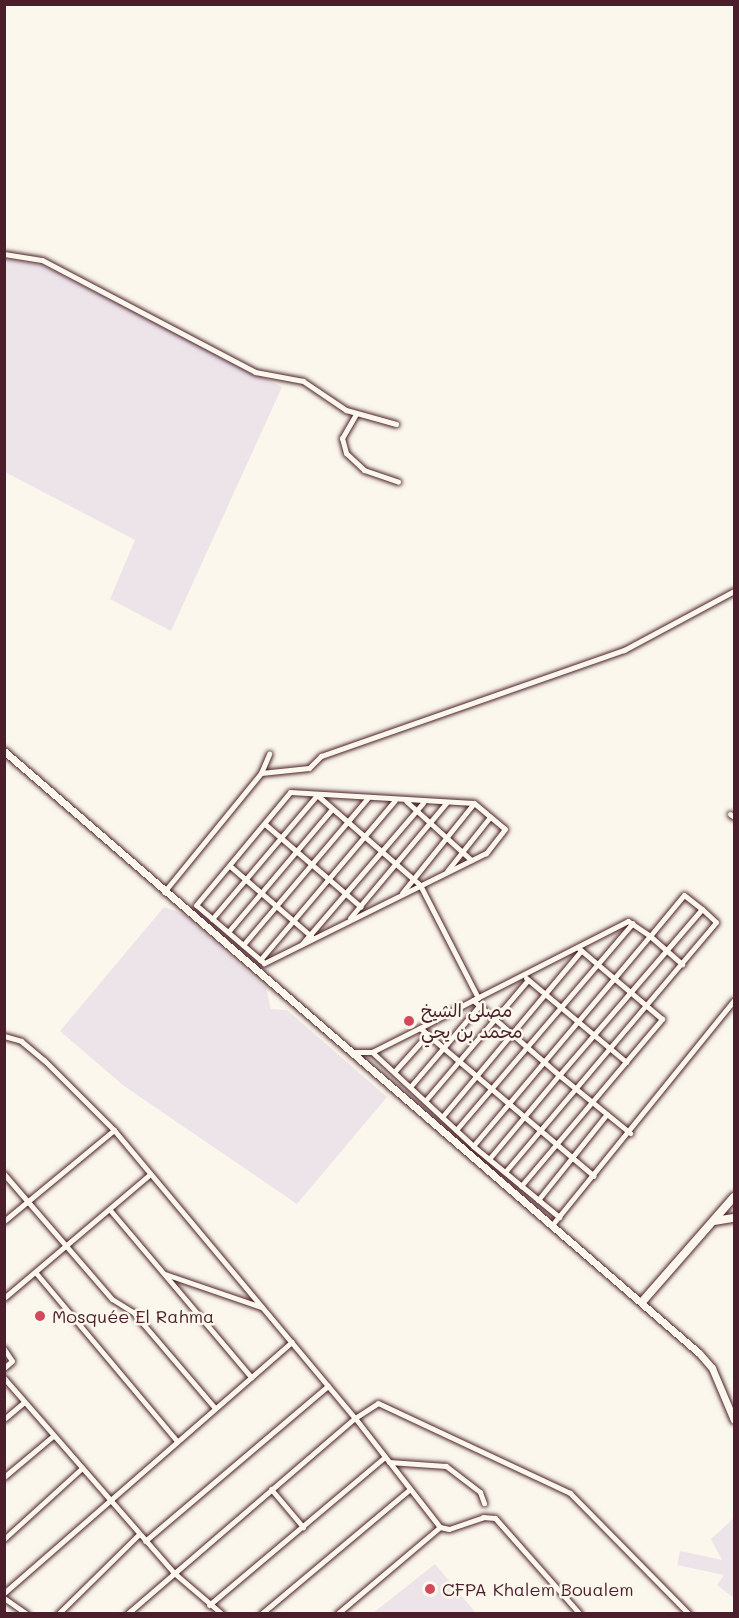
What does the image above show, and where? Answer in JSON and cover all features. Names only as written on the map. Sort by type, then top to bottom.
[{"type":"highway","points":[[642,1302],[735,1197]]},
{"type":"highway","points":[[713,1221],[735,1218]]},
{"type":"street","points":[[4,254],[42,260],[245,368],[303,381],[356,414],[396,424]]},
{"type":"street","points":[[356,414],[342,438],[346,453],[364,470],[398,482]]},
{"type":"street","points":[[261,773],[309,768],[321,756],[624,650],[735,591]]},
{"type":"street","points":[[4,752],[642,1302],[712,1368],[735,1420]]},
{"type":"street","points":[[164,892],[261,773],[269,754]]},
{"type":"street","points":[[311,937],[347,922],[486,853],[505,830],[474,803],[423,803],[290,792],[266,825],[196,905],[264,963],[297,950],[311,937],[345,893],[423,803]]},
{"type":"street","points":[[317,795],[420,885],[479,1006],[630,1133]]},
{"type":"street","points":[[212,919],[317,795]]},
{"type":"street","points":[[243,945],[367,799]]},
{"type":"street","points":[[260,960],[395,800]]},
{"type":"street","points":[[405,800],[471,860]]},
{"type":"street","points":[[347,922],[447,802]]},
{"type":"street","points":[[401,895],[474,803]]},
{"type":"street","points":[[228,932],[332,809]]},
{"type":"street","points":[[446,872],[490,817]]},
{"type":"street","points":[[266,825],[367,912]]},
{"type":"street","points":[[230,866],[311,937]]},
{"type":"street","points":[[473,1146],[684,895],[702,909],[716,922],[609,1047],[542,1131],[505,1172]]},
{"type":"street","points":[[489,1159],[592,1033],[702,909]]},
{"type":"street","points":[[350,1052],[372,1052],[579,949],[628,921],[650,936],[682,964]]},
{"type":"street","points":[[456,1130],[633,923]]},
{"type":"street","points":[[521,1186],[662,1019],[628,993],[579,949]]},
{"type":"street","points":[[442,1117],[546,994],[579,949]]},
{"type":"street","points":[[523,975],[626,1062]]},
{"type":"street","points":[[425,1101],[528,980]]},
{"type":"street","points":[[552,1225],[630,1133],[735,1000]]},
{"type":"street","points":[[410,1087],[479,1006]]},
{"type":"street","points":[[420,1028],[594,1176]]},
{"type":"street","points":[[394,1072],[428,1034]]},
{"type":"street","points":[[4,1036],[21,1041],[44,1060],[114,1130],[355,1418],[440,1527],[449,1529],[483,1516],[495,1518],[580,1614]]},
{"type":"street","points":[[372,1052],[473,1146],[559,1217]]},
{"type":"street","points":[[538,1200],[607,1114]]},
{"type":"street","points":[[4,1221],[114,1130]]},
{"type":"street","points":[[4,1174],[112,1299],[133,1312],[215,1408]]},
{"type":"street","points":[[4,1298],[67,1248],[150,1174]]},
{"type":"street","points":[[110,1210],[251,1377]]},
{"type":"street","points":[[36,1273],[177,1441]]},
{"type":"street","points":[[164,1273],[263,1308]]},
{"type":"street","points":[[27,1614],[4,1595],[108,1500],[292,1342]]},
{"type":"street","points":[[4,1349],[12,1361],[4,1368]]},
{"type":"street","points":[[4,1378],[173,1572],[222,1614]]},
{"type":"street","points":[[145,1541],[328,1386]]},
{"type":"street","points":[[4,1419],[24,1402]]},
{"type":"street","points":[[127,1614],[173,1572],[355,1418],[383,1403],[570,1493],[689,1614]]},
{"type":"street","points":[[4,1478],[53,1436]]},
{"type":"street","points":[[209,1605],[387,1460],[446,1466],[480,1492],[484,1503]]},
{"type":"street","points":[[4,1539],[81,1469]]},
{"type":"street","points":[[271,1489],[303,1527]]},
{"type":"street","points":[[261,1614],[410,1489]]},
{"type":"street","points":[[337,1614],[440,1527]]},
{"type":"street","points":[[58,1614],[139,1534]]},
{"type":"shaded area","points":[[5,259],[42,265],[282,387],[171,631],[110,599],[135,540],[5,472]]},
{"type":"shaded area","points":[[164,907],[183,914],[266,988],[271,1009],[287,1010],[387,1097],[297,1204],[124,1086],[60,1031]]},
{"type":"shaded area","points":[[734,1518],[734,1598],[717,1585],[724,1575],[677,1565],[680,1551],[722,1560],[711,1539]]},
{"type":"shaded area","name":"CFPA Khalem Boualem","points":[[435,1564],[476,1613],[373,1613]]},
{"type":"place","name":"مصلى الشيخ محمد بن يحي","points":[[409,1021]]},
{"type":"place","name":"Mosquée El Rahma","points":[[40,1316]]},
{"type":"place","name":"CFPA Khalem Boualem","points":[[430,1589]]}]
